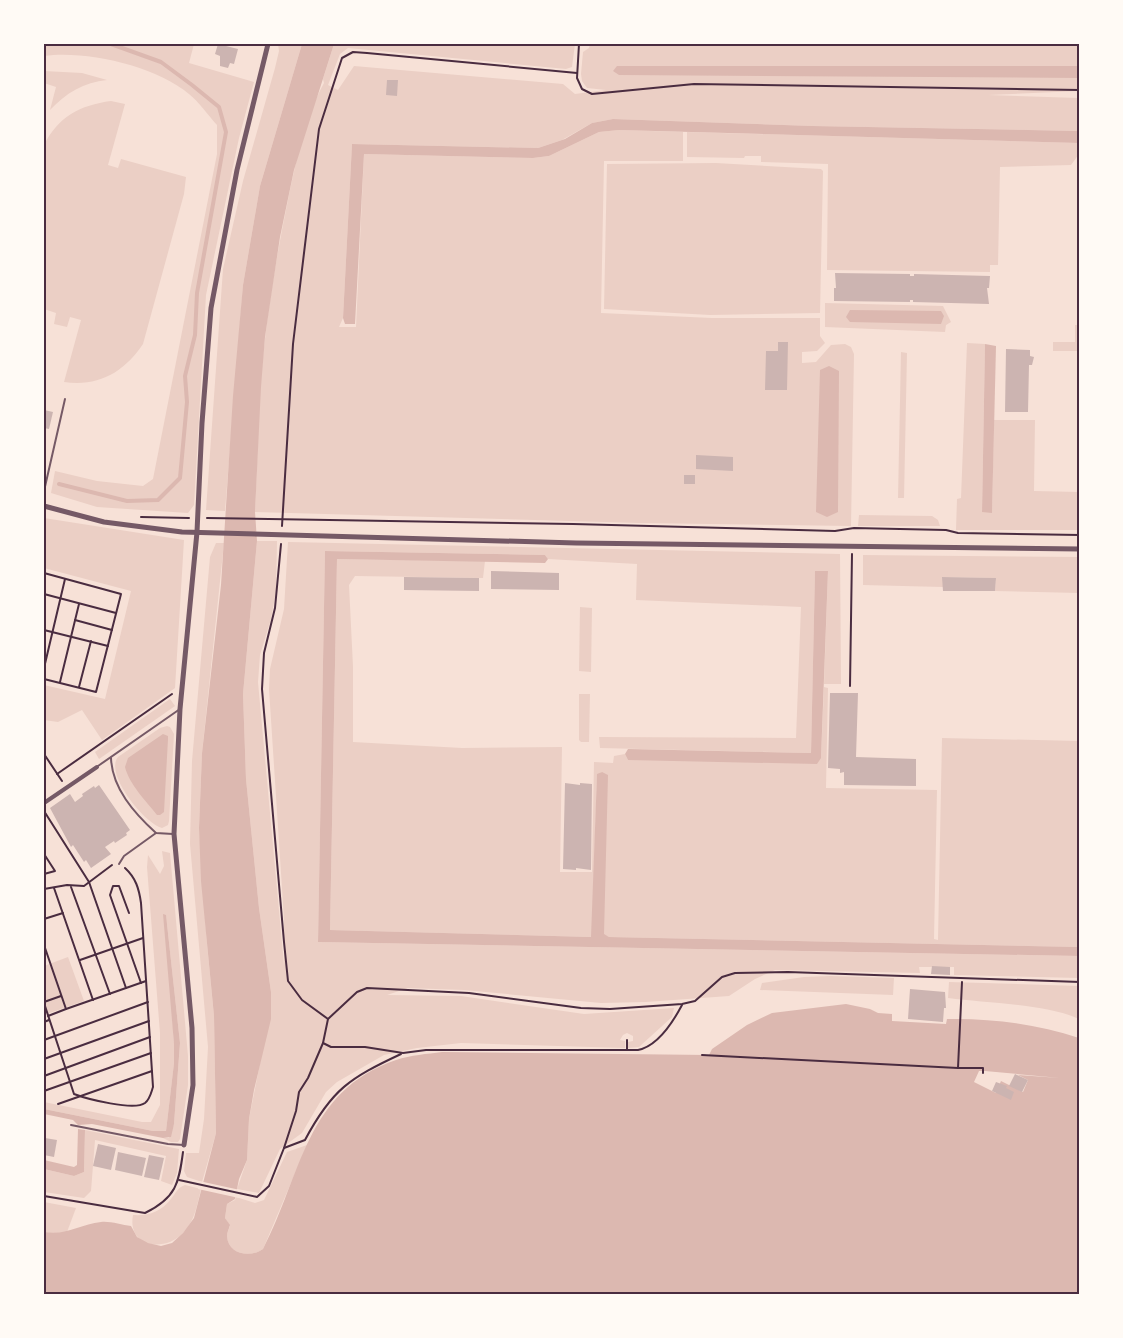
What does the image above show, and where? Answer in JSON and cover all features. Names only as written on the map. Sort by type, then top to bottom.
[{"type":"street","points":[[184,1145],[193,1085],[192,1028],[174,834],[180,710],[197,532],[202,423],[214,288],[237,170],[268,44]]},
{"type":"street","points":[[44,506],[104,522],[182,532],[565,543],[1080,549]]},
{"type":"street","points":[[44,803],[97,766]]},
{"type":"lane","points":[[44,491],[65,399]]},
{"type":"lane","points":[[97,766],[180,710]]},
{"type":"lane","points":[[111,758],[111,772],[123,796],[156,834]]},
{"type":"lane","points":[[119,864],[124,856],[156,834],[174,834]]},
{"type":"lane","points":[[71,1125],[168,1144],[184,1145]]},
{"type":"path","points":[[579,44],[577,73],[582,89],[592,94],[694,84],[1080,90]]},
{"type":"path","points":[[328,1019],[302,1000],[288,981],[262,689],[264,653],[275,608],[282,536],[293,344],[320,129],[342,58],[353,52],[577,73]]},
{"type":"path","points":[[132,517],[835,531],[854,528],[1080,535]]},
{"type":"path","points":[[850,686],[852,545]]},
{"type":"path","points":[[44,573],[121,594],[96,692],[44,679]]},
{"type":"path","points":[[44,668],[65,579]]},
{"type":"path","points":[[44,594],[116,613]]},
{"type":"path","points":[[60,683],[79,603]]},
{"type":"path","points":[[75,620],[112,630]]},
{"type":"path","points":[[44,630],[108,646]]},
{"type":"path","points":[[79,687],[91,641]]},
{"type":"path","points":[[57,774],[182,687]]},
{"type":"path","points":[[44,754],[67,788]]},
{"type":"path","points":[[44,811],[89,882],[126,988]]},
{"type":"path","points":[[44,854],[55,871],[44,874]]},
{"type":"path","points":[[44,889],[71,885],[84,886],[113,864],[119,864],[133,877],[138,888],[143,938],[153,1087],[150,1098],[144,1104],[134,1107],[74,1094],[44,1003],[61,996]]},
{"type":"path","points":[[71,885],[110,994]]},
{"type":"path","points":[[129,913],[119,886],[113,886],[110,895],[141,983]]},
{"type":"path","points":[[54,888],[93,1000]]},
{"type":"path","points":[[44,919],[63,913]]},
{"type":"path","points":[[80,960],[143,938]]},
{"type":"path","points":[[44,945],[66,1010]]},
{"type":"path","points":[[179,1180],[246,1196],[258,1197],[263,1193],[269,1186],[284,1148],[296,1111],[299,1092],[308,1078],[323,1043],[328,1019],[357,992],[367,988],[469,993],[581,1008],[610,1009],[695,1002],[722,977],[761,972],[1080,982]]},
{"type":"path","points":[[44,1022],[66,1010],[146,981]]},
{"type":"path","points":[[958,1068],[962,982]]},
{"type":"path","points":[[44,1040],[148,1002]]},
{"type":"path","points":[[323,1043],[332,1047],[365,1047],[403,1053],[426,1050],[643,1049],[674,1021],[682,1004]]},
{"type":"path","points":[[44,1059],[149,1021]]},
{"type":"path","points":[[44,1076],[150,1037]]},
{"type":"path","points":[[627,1040],[627,1050]]},
{"type":"path","points":[[44,1091],[151,1053]]},
{"type":"path","points":[[284,1148],[305,1140],[319,1113],[344,1085],[364,1072],[403,1053]]},
{"type":"path","points":[[702,1055],[982,1068],[982,1073]]},
{"type":"path","points":[[58,1104],[152,1071]]},
{"type":"path","points":[[44,1196],[145,1213],[158,1207],[169,1196],[179,1180],[184,1145]]},
{"type":"shaded area","points":[[44,44],[194,44],[189,63],[254,82],[239,138],[206,295],[194,505],[188,513],[97,507],[51,493],[55,471],[97,481],[143,486],[153,479],[217,154],[217,125],[189,94],[158,75],[100,58],[80,55],[44,56]]},
{"type":"shaded area","points":[[278,44],[302,44],[260,186],[243,285],[225,511],[206,510],[223,269],[243,181],[275,68],[279,51]]},
{"type":"shaded area","points":[[302,44],[334,44],[294,170],[280,237],[265,337],[255,512],[257,541],[243,694],[246,779],[259,908],[271,992],[271,1019],[249,1119],[247,1160],[239,1179],[235,1199],[227,1204],[225,1218],[230,1225],[227,1236],[231,1247],[247,1254],[263,1249],[310,1138],[324,1114],[342,1092],[366,1074],[396,1060],[442,1052],[709,1055],[712,1049],[747,1025],[772,1013],[846,1004],[878,1013],[892,1014],[892,1021],[946,1024],[947,1019],[997,1021],[1047,1029],[1079,1038],[1079,1294],[44,1294],[44,1232],[67,1231],[93,1223],[108,1222],[131,1226],[137,1237],[161,1246],[172,1243],[183,1233],[194,1218],[216,1133],[214,1016],[201,881],[199,828],[202,753],[221,585],[233,396],[243,285],[260,186]],"holes":[[[979,1071],[1060,1078],[1018,1075],[1028,1080],[1023,1092],[1001,1081],[996,1093],[974,1082]]]},
{"type":"shaded area","points":[[334,44],[575,44],[572,67],[566,69],[348,48],[340,54],[328,85],[338,90],[354,66],[563,84],[575,94],[606,90],[587,88],[582,81],[583,52],[589,48],[590,44],[1079,44],[1079,91],[988,95],[1079,98],[1079,131],[813,126],[613,119],[592,123],[562,140],[538,148],[352,144],[343,318],[339,327],[356,327],[364,154],[533,158],[549,156],[599,132],[619,130],[683,132],[683,161],[604,161],[601,313],[712,318],[820,318],[820,336],[825,343],[817,351],[802,352],[802,363],[816,362],[831,345],[845,344],[851,347],[854,354],[851,526],[639,523],[255,512],[260,389],[275,270],[294,170],[311,110],[324,83],[323,79]]},
{"type":"shaded area","points":[[617,66],[1079,66],[1080,78],[619,75],[613,71]]},
{"type":"shaded area","points":[[44,71],[82,73],[107,80],[76,89],[50,110],[56,87],[44,83]]},
{"type":"shaded area","points":[[111,101],[125,104],[108,165],[118,168],[121,159],[186,177],[184,194],[143,344],[119,370],[99,380],[64,382],[81,320],[70,317],[67,327],[54,324],[56,313],[44,309],[44,145],[56,127],[71,114],[89,106]]},
{"type":"shaded area","points":[[613,119],[813,126],[1079,131],[1079,143],[619,130],[599,132],[549,156],[533,158],[364,154],[355,324],[345,324],[343,318],[352,144],[538,148],[565,139],[592,123]]},
{"type":"shaded area","points":[[687,132],[1080,143],[1079,154],[1071,165],[1000,167],[998,265],[990,265],[990,272],[827,270],[828,164],[761,162],[761,156],[687,157]]},
{"type":"shaded area","points":[[716,163],[821,169],[823,171],[820,313],[710,315],[604,309],[607,164]]},
{"type":"shaded area","points":[[825,303],[943,306],[951,322],[946,325],[945,332],[825,327]]},
{"type":"shaded area","points":[[850,310],[941,311],[944,316],[941,324],[850,322],[846,317]]},
{"type":"shaded area","points":[[1075,325],[1079,325],[1079,351],[1053,351],[1053,342],[1075,342]]},
{"type":"shaded area","points":[[967,343],[985,344],[982,511],[992,512],[994,420],[1035,420],[1034,491],[1079,492],[1079,530],[956,530],[957,499],[961,498]]},
{"type":"shaded area","points":[[985,344],[996,346],[992,513],[982,512]]},
{"type":"shaded area","points":[[901,352],[907,353],[904,498],[898,498]]},
{"type":"shaded area","points":[[829,366],[839,371],[838,512],[827,517],[816,512],[820,370]]},
{"type":"shaded area","points":[[859,515],[932,516],[938,520],[940,526],[858,526]]},
{"type":"shaded area","points":[[44,518],[184,540],[175,688],[102,740],[82,710],[58,722],[44,720],[44,685],[105,699],[131,591],[44,568]]},
{"type":"shaded area","points":[[257,541],[277,541],[276,591],[271,619],[260,655],[258,682],[284,965],[284,919],[269,689],[270,669],[284,609],[288,542],[840,554],[841,684],[824,684],[828,571],[815,571],[811,753],[600,748],[599,737],[796,738],[801,607],[636,600],[637,564],[548,559],[545,555],[325,551],[318,942],[1079,956],[1079,978],[954,975],[954,967],[919,967],[920,973],[775,970],[755,979],[729,996],[601,1003],[464,990],[408,988],[387,995],[461,996],[584,1014],[674,1008],[672,1017],[639,1047],[628,1048],[628,1042],[633,1041],[633,1036],[627,1033],[620,1040],[625,1041],[625,1048],[461,1043],[417,1048],[384,1055],[337,1082],[326,1092],[302,1133],[280,1149],[259,1193],[237,1189],[247,1160],[249,1119],[264,1043],[271,992],[259,908],[246,779],[243,694]]},
{"type":"shaded area","points":[[216,543],[224,543],[202,753],[199,828],[214,1016],[216,1133],[202,1182],[187,1177],[184,1171],[186,1153],[199,1153],[204,1119],[208,1047],[190,844],[192,761],[210,557]]},
{"type":"shaded area","points":[[325,551],[545,555],[548,559],[545,563],[337,559],[330,930],[591,937],[597,774],[602,772],[608,775],[604,934],[609,937],[1079,947],[1079,956],[318,942]]},
{"type":"shaded area","points":[[863,555],[1079,557],[1079,593],[995,591],[996,578],[943,577],[943,587],[863,585]]},
{"type":"shaded area","points":[[337,559],[485,561],[483,578],[355,576],[349,585],[353,667],[353,742],[462,748],[562,747],[560,872],[592,872],[594,762],[613,763],[614,756],[625,754],[628,760],[821,758],[824,687],[828,688],[826,788],[937,790],[934,939],[938,940],[942,738],[1079,741],[1079,947],[609,937],[604,935],[602,772],[597,775],[592,937],[330,930]]},
{"type":"shaded area","points":[[815,571],[828,571],[821,758],[817,764],[628,760],[625,754],[628,749],[811,753]]},
{"type":"shaded area","points":[[580,607],[592,608],[591,672],[579,671]]},
{"type":"shaded area","points":[[579,694],[590,694],[589,742],[579,740]]},
{"type":"shaded area","points":[[170,699],[175,706],[99,759],[95,752]]},
{"type":"shaded area","points":[[167,726],[174,734],[169,821],[168,825],[162,828],[146,818],[128,797],[121,786],[115,765],[118,757],[160,728]]},
{"type":"shaded area","points":[[163,734],[168,736],[164,812],[157,815],[134,786],[125,767],[128,758]]},
{"type":"shaded area","points":[[162,851],[170,853],[188,1056],[188,1085],[178,1142],[171,1142],[163,1138],[169,1138],[174,1124],[180,1043],[166,915],[174,1063],[166,1131],[153,1131],[44,1109],[44,1102],[151,1122],[160,1105],[160,1033],[147,867],[148,855],[160,874],[164,866]]},
{"type":"shaded area","points":[[163,914],[166,915],[180,1043],[171,1137],[163,1138],[92,1124],[78,1125],[73,1120],[44,1114],[44,1109],[153,1131],[166,1131],[174,1044]]},
{"type":"shaded area","points":[[68,957],[84,1001],[44,1015],[44,966]]},
{"type":"shaded area","points":[[830,976],[894,978],[893,995],[760,990],[762,983]]},
{"type":"shaded area","points":[[949,982],[1079,986],[1079,1019],[1033,1007],[948,998]]},
{"type":"shaded area","points":[[78,1129],[85,1130],[84,1172],[74,1176],[44,1169],[44,1160],[74,1167],[77,1165]]},
{"type":"shaded area","points":[[85,1130],[179,1149],[177,1173],[172,1185],[161,1181],[166,1156],[95,1140],[91,1191],[84,1198],[44,1192],[44,1169],[74,1176],[84,1172]]},
{"type":"shaded area","points":[[307,1145],[263,1249],[247,1254],[236,1251],[228,1242],[230,1226],[225,1218],[227,1204],[236,1197],[255,1203],[264,1200],[287,1152]]},
{"type":"shaded area","points":[[185,1185],[201,1189],[195,1212],[183,1233],[175,1239],[157,1245],[141,1240],[133,1226],[133,1215],[144,1215],[159,1210],[178,1189]]},
{"type":"shaded area","points":[[44,1202],[76,1208],[67,1232],[54,1234],[44,1232]]},
{"type":"pier","points":[[199,1181],[240,1190],[239,1198],[198,1189]]},
{"type":"building","points":[[218,44],[238,49],[234,64],[230,63],[228,68],[220,66],[220,56],[215,54]]},
{"type":"building","points":[[387,80],[398,80],[397,96],[386,95]]},
{"type":"building","points":[[835,273],[990,276],[989,288],[987,288],[989,304],[913,302],[913,300],[910,302],[834,301]]},
{"type":"building","points":[[778,342],[788,342],[787,390],[765,390],[766,351],[778,351]]},
{"type":"building","points":[[1006,349],[1030,350],[1030,356],[1034,357],[1032,365],[1029,365],[1028,412],[1005,412]]},
{"type":"building","points":[[44,410],[53,412],[49,429],[44,428]]},
{"type":"building","points":[[696,455],[733,457],[733,471],[696,469]]},
{"type":"building","points":[[684,475],[695,475],[695,484],[684,484]]},
{"type":"building","points":[[491,571],[559,573],[559,590],[491,589]]},
{"type":"building","points":[[404,577],[479,578],[479,591],[404,590]]},
{"type":"building","points":[[942,577],[996,578],[995,591],[943,591]]},
{"type":"building","points":[[830,693],[858,693],[856,757],[916,759],[916,786],[844,785],[844,772],[840,773],[840,769],[828,768]]},
{"type":"building","points":[[565,783],[592,784],[591,870],[563,869]]},
{"type":"building","points":[[99,785],[130,830],[126,833],[127,835],[105,847],[111,854],[91,868],[86,860],[84,862],[73,845],[71,847],[50,808],[70,794],[75,802],[83,796],[82,794]]},
{"type":"building","points":[[932,966],[950,967],[950,975],[931,974]]},
{"type":"building","points":[[910,989],[945,992],[946,1008],[944,1008],[943,1022],[908,1019]]},
{"type":"building","points":[[1015,1074],[1028,1080],[1022,1092],[1009,1086]]},
{"type":"building","points":[[996,1082],[1007,1086],[1006,1088],[1014,1092],[1011,1100],[992,1091]]},
{"type":"building","points":[[45,1138],[57,1140],[54,1157],[44,1155]]},
{"type":"building","points":[[98,1144],[116,1148],[111,1170],[93,1166]]},
{"type":"building","points":[[118,1152],[146,1158],[142,1176],[115,1170]]},
{"type":"building","points":[[149,1155],[164,1158],[159,1180],[144,1177]]},
{"type":"waterway","points":[[59,484],[127,501],[158,500],[180,478],[187,402],[185,376],[195,335],[197,293],[226,132],[219,107],[192,85],[161,62],[111,44]]}]
